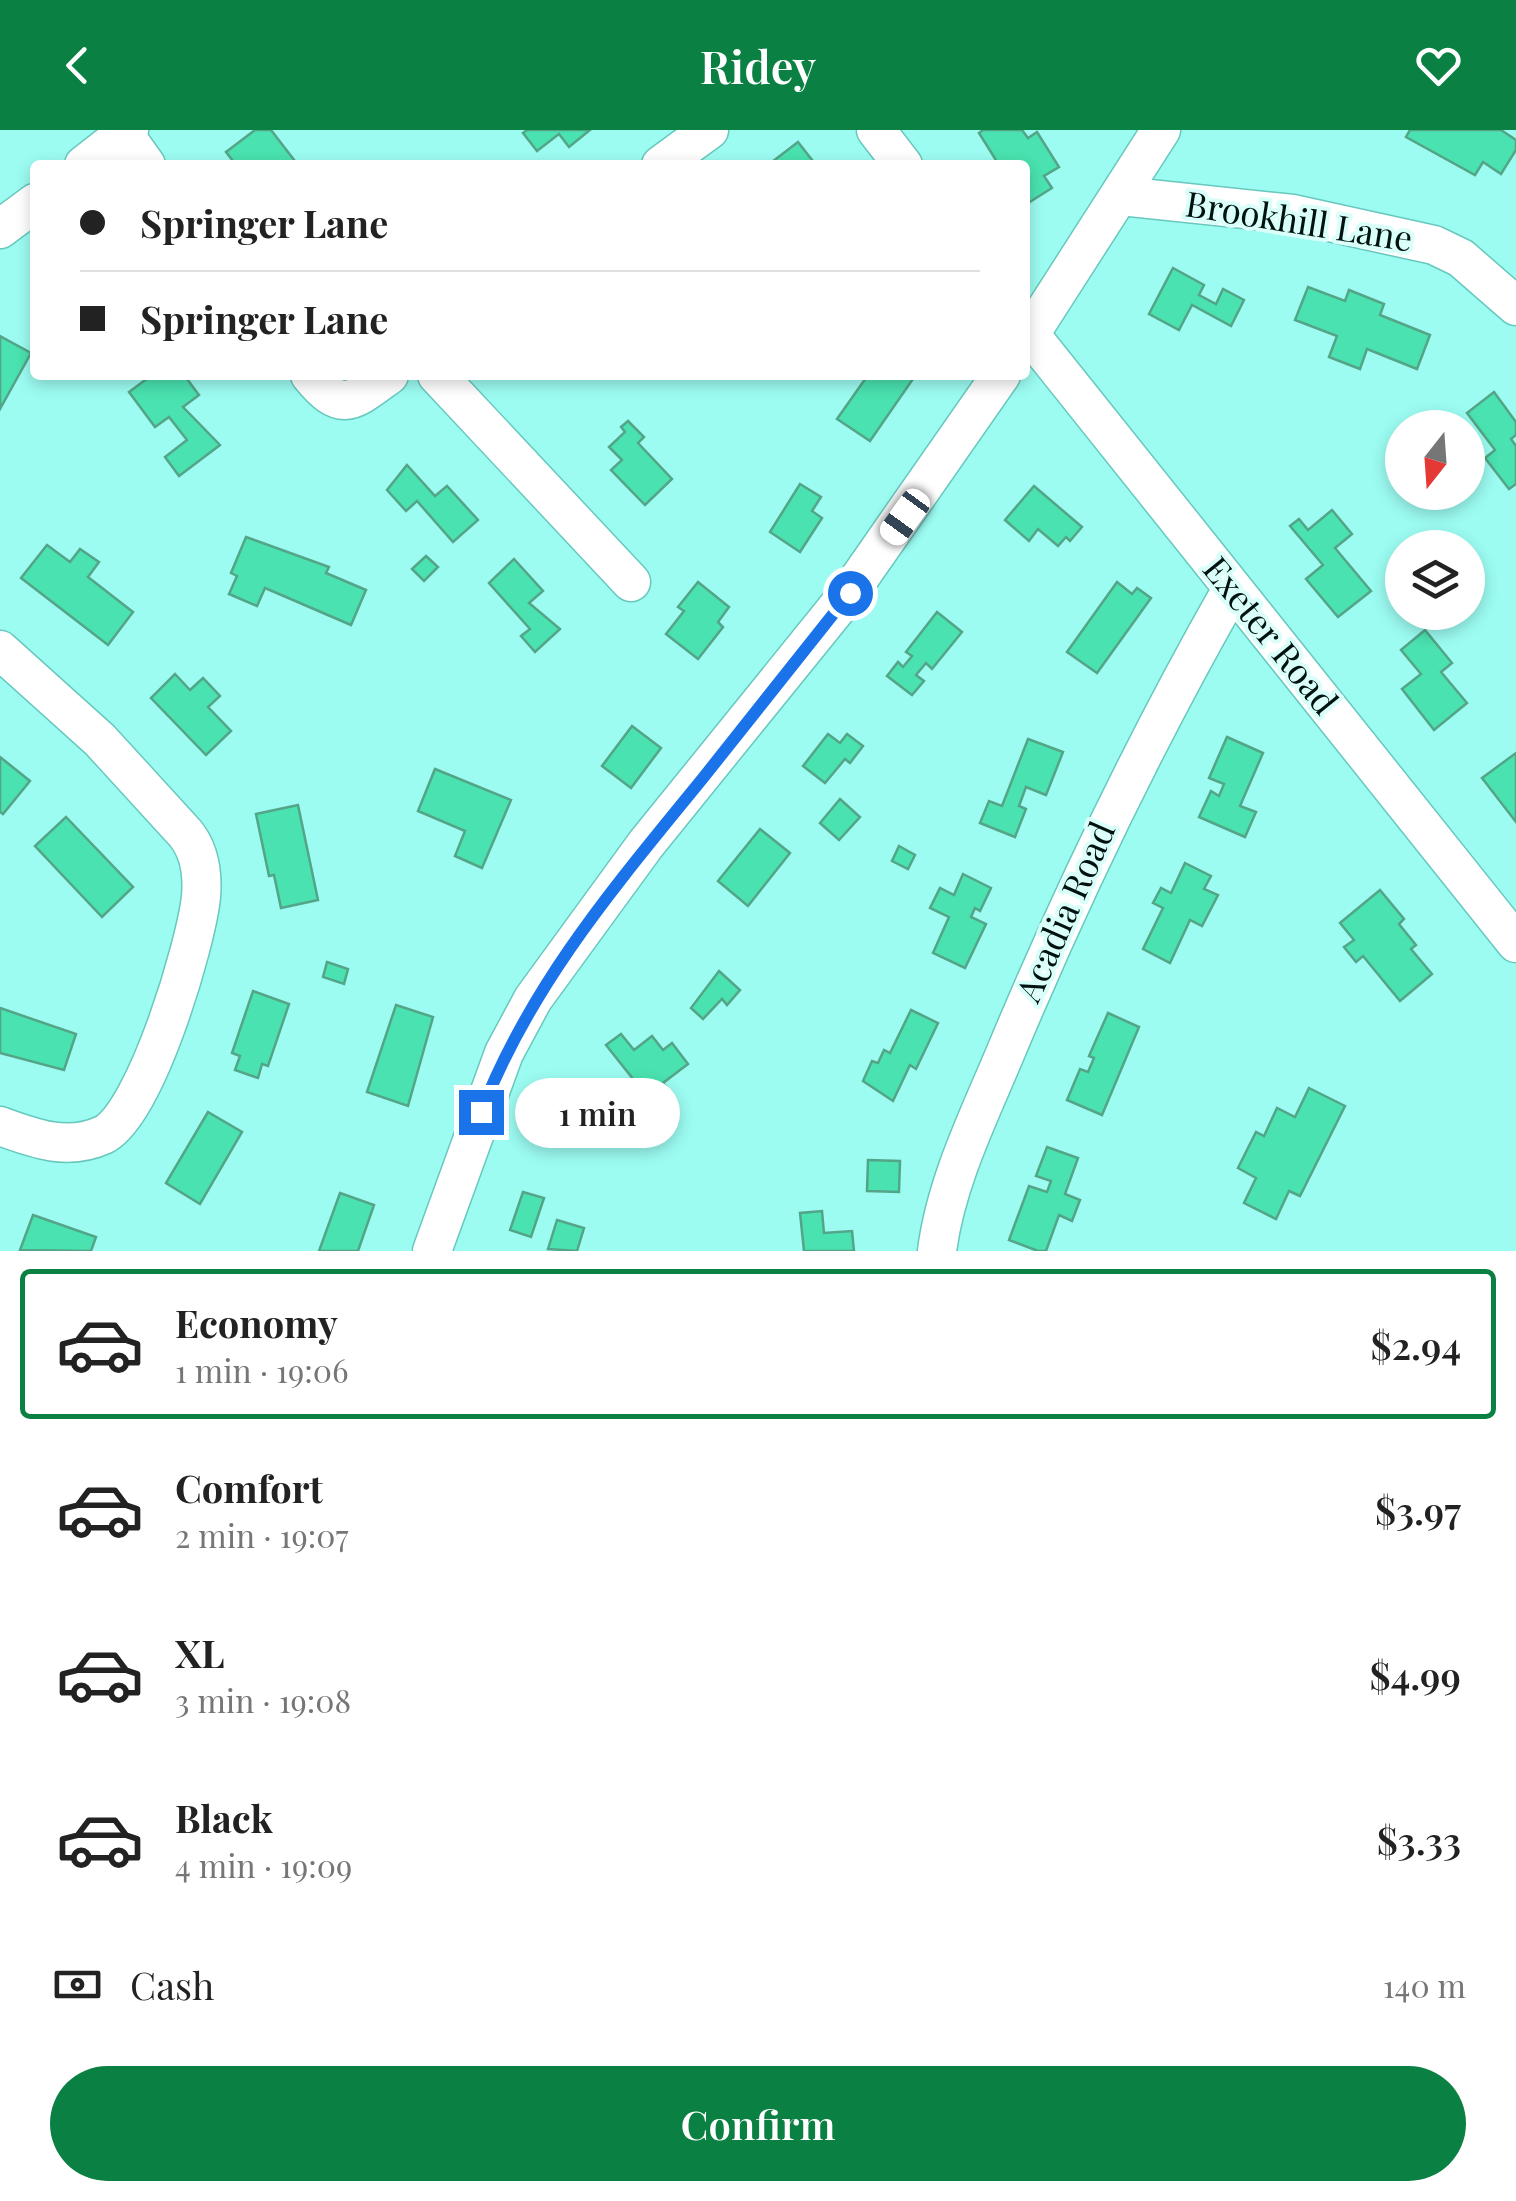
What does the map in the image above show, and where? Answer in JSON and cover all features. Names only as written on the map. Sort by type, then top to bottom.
[{"type":"street","points":[[668,160],[709,130]]},
{"type":"street","points":[[876,130],[899,160]]},
{"type":"street","points":[[1030,331],[1161,130]]},
{"type":"street","points":[[90,160],[125,131],[143,160]]},
{"type":"street","name":"Brookhill Lane","points":[[1121,196],[1293,214],[1434,245],[1461,258],[1516,306]]},
{"type":"street","points":[[0,230],[30,207]]},
{"type":"street","name":"Exeter Road","points":[[1030,339],[1516,943]]},
{"type":"street","points":[[320,386],[352,400],[382,380]]},
{"type":"street","points":[[442,380],[631,582]]},
{"type":"street","points":[[432,1251],[504,1053],[533,999],[646,844],[850,593],[998,380]]},
{"type":"street","name":"Acadia Road","points":[[937,1251],[968,1143],[1104,824],[1151,730],[1232,590]]},
{"type":"street","points":[[0,650],[100,740],[198,848],[201,893],[195,937],[148,1072],[117,1124],[106,1134],[71,1145],[0,1126]]},
{"type":"building","points":[[255,130],[271,130],[294,160],[232,160],[226,152]]},
{"type":"building","points":[[590,130],[569,147],[559,134],[537,151],[523,133]]},
{"type":"building","points":[[1022,130],[1028,138],[1037,132],[1059,167],[1044,176],[1052,188],[1030,202],[1030,160],[996,160],[979,133]]},
{"type":"building","points":[[1410,130],[1501,130],[1516,140],[1516,150],[1501,174],[1483,162],[1475,175],[1406,137]]},
{"type":"building","points":[[798,142],[812,160],[775,160]]},
{"type":"building","points":[[1173,268],[1204,285],[1199,295],[1216,304],[1223,289],[1244,300],[1231,326],[1192,305],[1179,330],[1149,314]]},
{"type":"building","points":[[1308,287],[1345,301],[1349,290],[1384,304],[1380,315],[1430,335],[1417,369],[1367,349],[1360,369],[1329,357],[1337,336],[1295,320]]},
{"type":"building","points":[[0,336],[30,355],[0,409]]},
{"type":"building","points":[[145,380],[188,380],[199,395],[183,407],[220,445],[179,476],[165,457],[187,440],[169,417],[155,427],[129,392]]},
{"type":"building","points":[[864,380],[912,380],[870,441],[837,419]]},
{"type":"building","points":[[1494,392],[1516,422],[1516,435],[1511,439],[1516,446],[1516,484],[1509,489],[1485,458],[1495,450],[1485,437],[1485,410],[1471,410]]},
{"type":"building","points":[[628,421],[644,437],[638,443],[672,479],[645,505],[611,470],[622,460],[609,447],[625,432],[621,427]]},
{"type":"building","points":[[407,465],[435,496],[447,486],[478,520],[453,542],[417,501],[406,511],[387,490]]},
{"type":"building","points":[[800,484],[821,497],[812,511],[822,518],[800,552],[770,532]]},
{"type":"building","points":[[1034,486],[1082,527],[1070,541],[1066,537],[1058,546],[1038,529],[1029,541],[1005,520]]},
{"type":"building","points":[[1332,510],[1352,534],[1335,548],[1371,591],[1338,617],[1306,579],[1323,565],[1290,526],[1299,519],[1308,530]]},
{"type":"building","points":[[246,537],[329,567],[326,573],[366,590],[351,625],[265,588],[257,606],[229,594],[237,576],[231,573]]},
{"type":"building","points":[[47,545],[70,562],[80,549],[99,562],[88,577],[133,612],[108,645],[21,578]]},
{"type":"building","points":[[426,556],[438,567],[424,581],[412,569]]},
{"type":"building","points":[[514,559],[543,591],[529,603],[560,629],[535,652],[521,636],[530,629],[489,583]]},
{"type":"building","points":[[698,582],[729,607],[718,622],[723,627],[698,659],[666,634],[684,611],[678,607]]},
{"type":"building","points":[[1117,582],[1132,594],[1137,588],[1151,598],[1097,673],[1067,652]]},
{"type":"building","points":[[937,612],[962,632],[932,669],[926,663],[916,675],[924,681],[912,695],[887,676],[898,662],[903,667],[912,656],[906,652]]},
{"type":"building","points":[[1425,630],[1452,663],[1441,672],[1467,703],[1434,730],[1402,689],[1421,674],[1401,650]]},
{"type":"building","points":[[175,674],[190,690],[203,678],[220,696],[208,707],[231,731],[206,755],[151,698]]},
{"type":"building","points":[[632,726],[661,748],[631,788],[602,766]]},
{"type":"building","points":[[828,734],[840,743],[847,734],[863,746],[850,763],[845,759],[825,783],[803,766]]},
{"type":"building","points":[[1227,737],[1263,753],[1240,806],[1256,812],[1245,837],[1199,817],[1211,791],[1219,796],[1224,784],[1209,778]]},
{"type":"building","points":[[1028,739],[1063,752],[1046,795],[1026,787],[1019,806],[1026,809],[1015,837],[980,823],[989,801],[1002,806]]},
{"type":"building","points":[[1516,753],[1516,822],[1482,778]]},
{"type":"building","points":[[0,757],[30,781],[3,814],[0,812]]},
{"type":"building","points":[[435,769],[511,800],[482,868],[455,856],[465,831],[418,811]]},
{"type":"building","points":[[840,799],[860,817],[839,840],[820,823]]},
{"type":"building","points":[[298,805],[318,900],[281,908],[274,875],[269,876],[256,814]]},
{"type":"building","points":[[66,817],[133,887],[102,917],[35,846]]},
{"type":"building","points":[[760,829],[790,853],[748,906],[718,881]]},
{"type":"building","points":[[899,846],[915,855],[908,869],[892,861]]},
{"type":"building","points":[[1185,863],[1211,876],[1204,889],[1218,895],[1202,926],[1190,920],[1170,963],[1143,949],[1163,908],[1153,903],[1161,888],[1171,893]]},
{"type":"building","points":[[963,874],[991,888],[980,911],[975,908],[971,917],[986,924],[965,968],[933,953],[949,917],[930,908],[940,888],[954,895]]},
{"type":"building","points":[[1380,890],[1404,919],[1399,924],[1416,945],[1411,949],[1432,974],[1400,1001],[1363,956],[1356,962],[1344,947],[1354,940],[1340,923]]},
{"type":"building","points":[[327,962],[348,969],[344,984],[323,977]]},
{"type":"building","points":[[719,971],[740,990],[727,1005],[722,999],[703,1019],[691,1008]]},
{"type":"building","points":[[253,991],[289,1004],[268,1066],[262,1064],[258,1078],[235,1070],[240,1056],[232,1053]]},
{"type":"building","points":[[396,1005],[433,1017],[408,1106],[367,1092]]},
{"type":"building","points":[[0,1008],[76,1034],[64,1070],[0,1053]]},
{"type":"building","points":[[911,1010],[938,1023],[916,1069],[910,1065],[893,1101],[863,1081],[872,1061],[878,1063],[884,1050],[890,1053]]},
{"type":"building","points":[[1108,1013],[1139,1027],[1102,1115],[1067,1100],[1080,1069],[1088,1072],[1094,1058],[1089,1056]]},
{"type":"building","points":[[621,1034],[634,1050],[652,1036],[663,1050],[672,1043],[688,1064],[663,1083],[671,1093],[656,1104],[649,1096],[641,1101],[632,1089],[637,1084],[606,1045]]},
{"type":"building","points":[[1309,1088],[1345,1106],[1300,1196],[1289,1191],[1276,1219],[1244,1203],[1256,1178],[1238,1168],[1256,1132],[1264,1136],[1277,1108],[1295,1117]]},
{"type":"building","points":[[208,1112],[242,1132],[200,1204],[166,1183]]},
{"type":"building","points":[[1047,1147],[1078,1158],[1065,1194],[1080,1200],[1072,1221],[1059,1215],[1046,1251],[1038,1251],[1009,1240],[1029,1186],[1047,1192],[1051,1181],[1036,1176]]},
{"type":"building","points":[[868,1160],[900,1161],[899,1192],[867,1191]]},
{"type":"building","points":[[523,1192],[544,1198],[531,1237],[510,1230]]},
{"type":"building","points":[[340,1193],[374,1205],[358,1251],[319,1251]]},
{"type":"building","points":[[822,1211],[824,1233],[852,1231],[854,1251],[804,1251],[800,1213]]},
{"type":"building","points":[[33,1215],[96,1237],[91,1251],[20,1250]]},
{"type":"building","points":[[557,1220],[584,1228],[577,1251],[548,1249]]},
{"type":"route","points":[[481,1112],[504,1053],[533,999],[646,844],[702,780],[850,593]]}]
